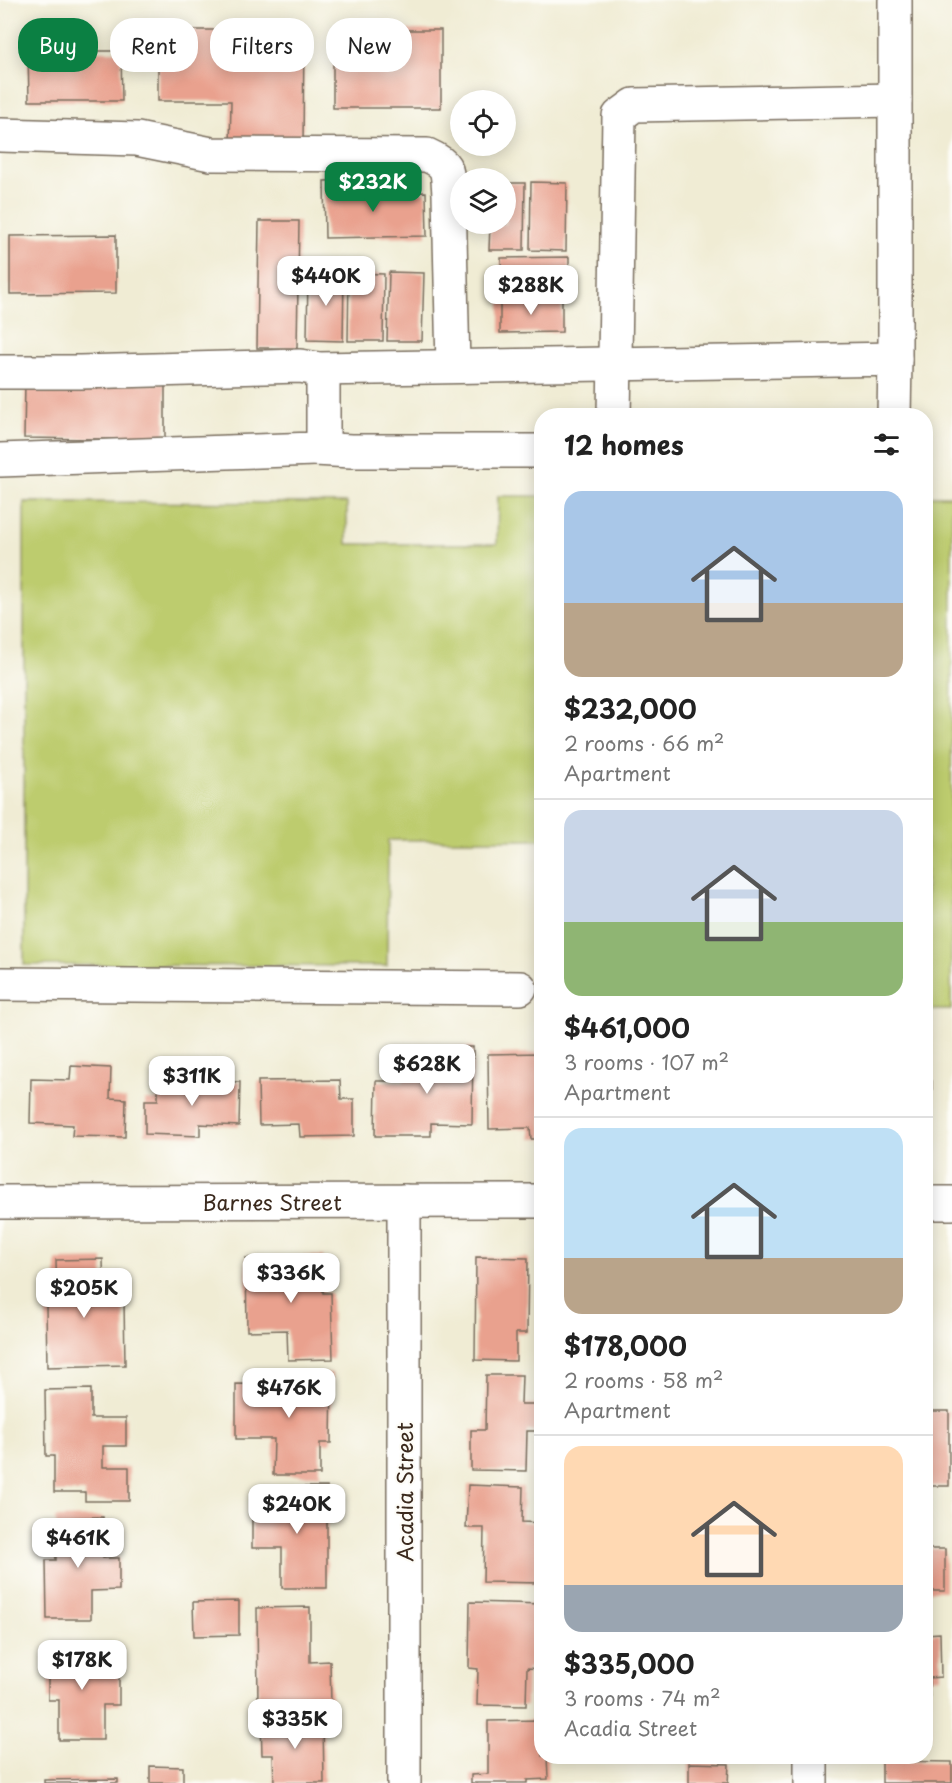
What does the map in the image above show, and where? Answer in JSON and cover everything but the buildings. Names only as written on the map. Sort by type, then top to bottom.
[{"type":"street","points":[[894,408],[896,0]]},
{"type":"street","points":[[614,408],[619,116],[634,105],[895,100]]},
{"type":"street","points":[[0,135],[137,139],[211,154],[427,155],[441,161],[448,173],[453,366]]},
{"type":"street","points":[[0,372],[98,372],[300,366],[318,369],[895,358]]},
{"type":"street","points":[[315,449],[323,441],[323,377],[318,369]]},
{"type":"street","points":[[0,460],[315,449],[534,451]]},
{"type":"street","points":[[0,984],[520,988]]},
{"type":"street","name":"Acadia Street","points":[[404,1201],[404,1783]]},
{"type":"street","name":"Barnes Street","points":[[0,1202],[534,1201]]},
{"type":"street","points":[[933,1203],[952,1203]]},
{"type":"street","points":[[811,1764],[811,1783]]},
{"type":"green space","points":[[498,496],[534,496],[534,840],[388,840],[387,966],[24,965],[24,502],[347,503],[347,544],[497,544]]},
{"type":"green space","points":[[933,496],[952,496],[951,1010],[933,1010]]}]
